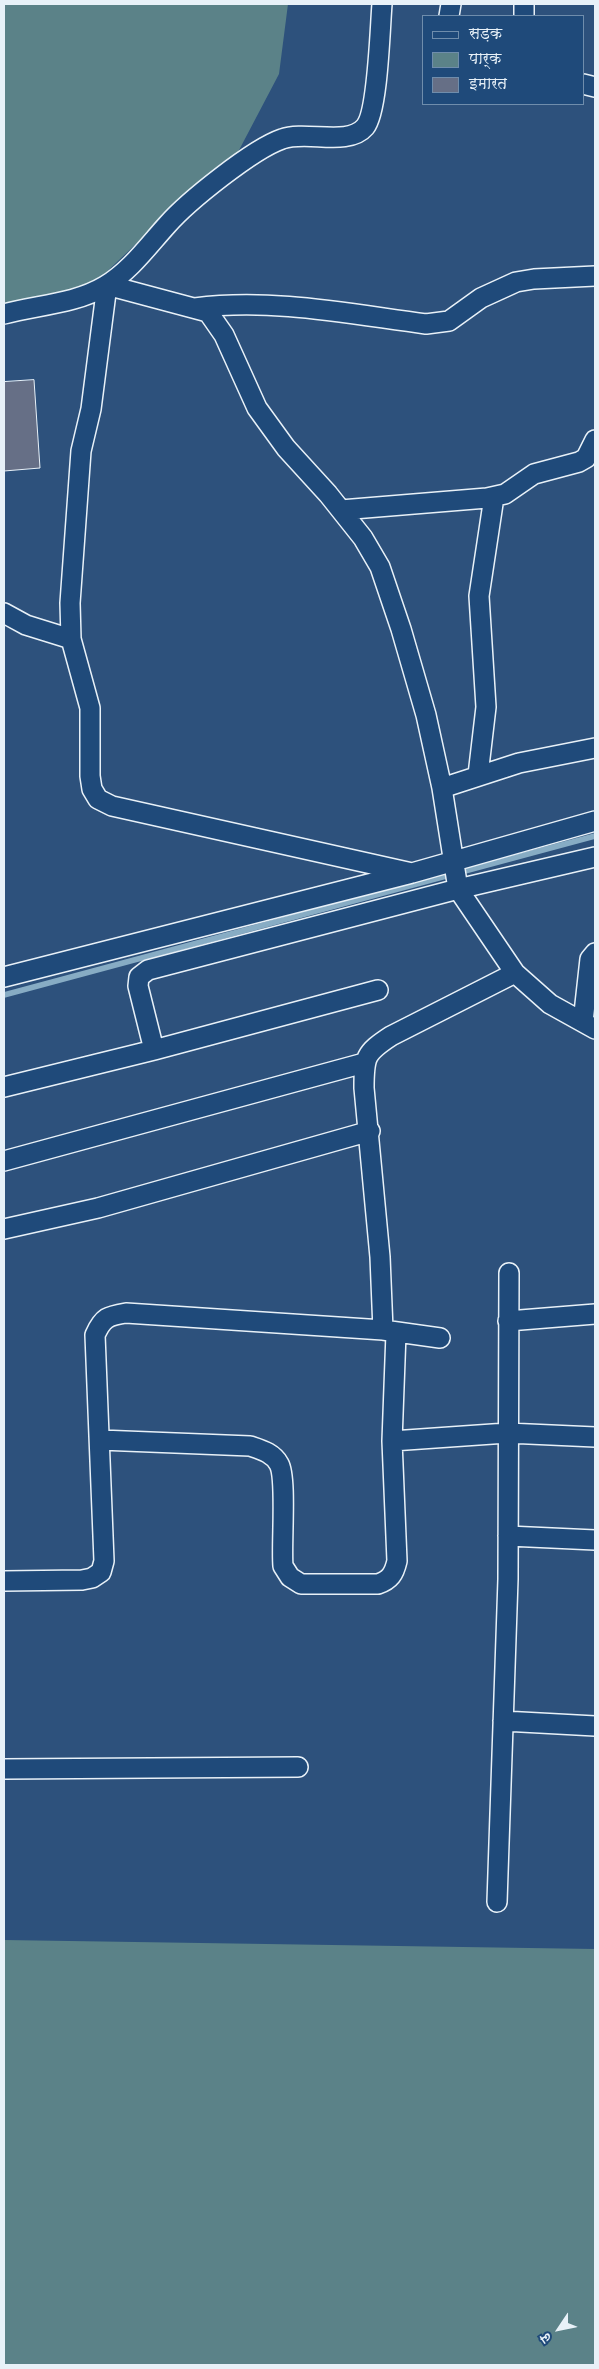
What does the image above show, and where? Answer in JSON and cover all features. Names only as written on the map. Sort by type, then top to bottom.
[{"type":"street","points":[[4,314],[88,296],[107,285],[127,269],[169,222],[223,176],[261,150],[282,139],[300,135],[346,137],[359,133],[367,125],[373,108],[382,4]]},
{"type":"street","points":[[195,308],[223,304],[262,304],[426,324],[439,323],[449,321],[481,298],[516,282],[534,279],[595,276]]},
{"type":"street","points":[[107,285],[208,312],[217,322],[257,408],[286,448],[363,538],[380,567],[401,629],[426,715],[442,788],[456,875],[515,973],[550,1004],[589,1025],[590,960],[595,952]]},
{"type":"street","points":[[107,285],[91,409],[81,451],[70,603],[71,639],[90,708],[90,776],[92,789],[98,799],[112,806],[412,873],[456,875],[595,857]]},
{"type":"street","points":[[341,510],[494,497],[505,494],[534,474],[579,462],[586,458],[595,440]]},
{"type":"street","points":[[478,775],[486,706],[479,596],[494,497]]},
{"type":"street","points":[[4,613],[26,625],[71,639]]},
{"type":"street","points":[[442,788],[519,763],[595,748]]},
{"type":"street","points":[[154,1050],[138,986],[139,977],[148,970],[456,875],[595,821]]},
{"type":"street","points":[[4,977],[412,873]]},
{"type":"street","points":[[100,1440],[250,1446],[271,1454],[280,1465],[282,1480],[283,1566],[290,1577],[301,1584],[378,1584],[388,1580],[394,1571],[396,1561],[390,1332],[380,1257],[364,1063],[373,1048],[391,1036],[515,973]]},
{"type":"street","points":[[4,1087],[154,1050],[378,990]]},
{"type":"street","points":[[4,1161],[364,1063]]},
{"type":"street","points":[[4,1229],[98,1208],[370,1131]]},
{"type":"street","points":[[496,1902],[508,1536],[508,1273]]},
{"type":"street","points":[[4,1581],[82,1580],[92,1578],[101,1572],[104,1561],[95,1335],[100,1325],[109,1316],[126,1314],[390,1332],[440,1338]]},
{"type":"street","points":[[508,1322],[595,1314]]},
{"type":"street","points":[[392,1441],[507,1433],[595,1437]]},
{"type":"street","points":[[508,1536],[595,1540]]},
{"type":"street","points":[[503,1721],[595,1726]]},
{"type":"street","points":[[4,1769],[298,1767]]},
{"type":"green space","points":[[4,4],[288,4],[279,74],[237,154],[163,218],[96,282],[4,308]]},
{"type":"green space","points":[[4,1940],[595,1949],[595,2365],[4,2365]]},
{"type":"building","points":[[34,380],[40,468],[4,471],[4,382]]},
{"type":"waterway","points":[[4,995],[595,836]]}]
